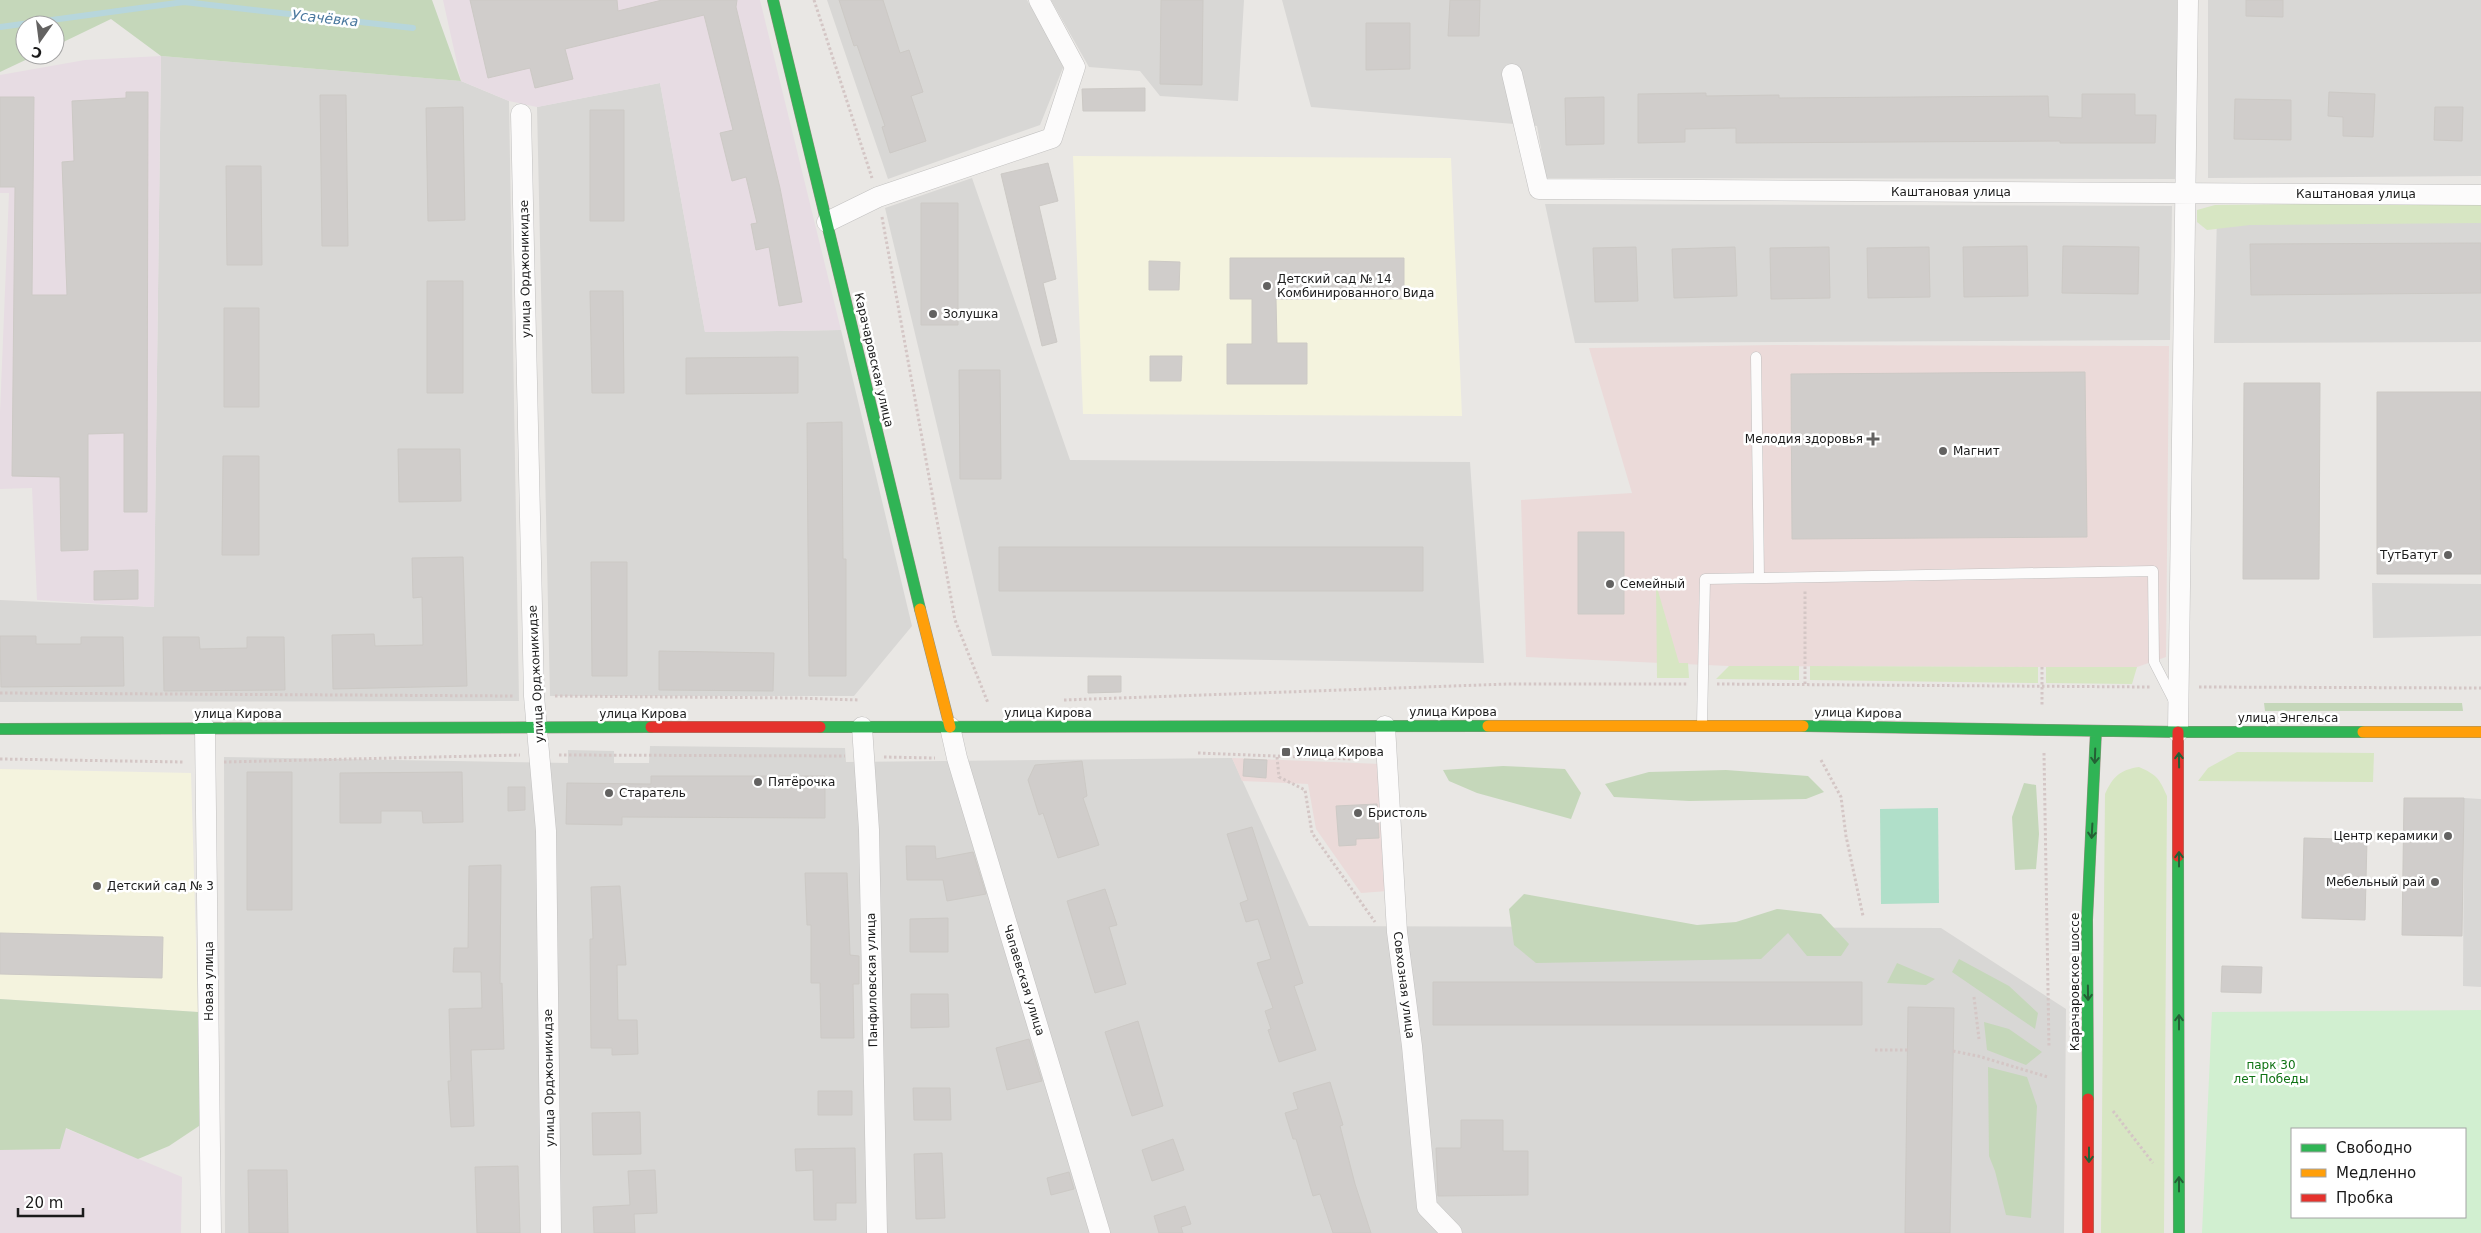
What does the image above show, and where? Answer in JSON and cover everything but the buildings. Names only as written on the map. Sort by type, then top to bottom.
[{"type":"street","name":"Карачаровская улица","points":[[774,0],[895,511],[950,727]]},
{"type":"street","points":[[827,222],[878,197],[1052,138],[1076,67],[1039,0]]},
{"type":"street","points":[[2178,1233],[2178,708],[2173,687],[2187,194],[2188,0]]},
{"type":"street","name":"Каштановая улица","points":[[1512,74],[1539,189],[2481,195]]},
{"type":"street","name":"улица Орджоникидзе","points":[[521,114],[534,696],[546,830],[551,1233]]},
{"type":"street","name":"улица Кирова","points":[[0,729],[1702,725],[2096,731]]},
{"type":"street","name":"Совхозная улица","points":[[1385,726],[1397,932],[1412,1046],[1427,1207],[1452,1233]]},
{"type":"street","name":"Панфиловская улица","points":[[862,727],[869,830],[877,1233]]},
{"type":"street","name":"Чапаевская улица","points":[[950,727],[960,768],[1100,1233]]},
{"type":"street","name":"Новая улица","points":[[205,728],[211,1233]]},
{"type":"street","name":"улица Энгельса","points":[[2096,731],[2481,732]]},
{"type":"street","name":"Карачаровское шоссе","points":[[2088,1233],[2087,920],[2096,731]]},
{"type":"lane","points":[[1756,356],[1759,578]]},
{"type":"lane","points":[[1702,725],[1705,579],[2153,571],[2154,662],[2173,687]]},
{"type":"path","points":[[814,0],[878,197],[954,620],[988,703]]},
{"type":"path","points":[[1804,684],[1805,578]]},
{"type":"path","points":[[2042,667],[2049,1048]]},
{"type":"path","points":[[1057,700],[1508,684],[2481,688]]},
{"type":"path","points":[[0,693],[797,698],[863,701]]},
{"type":"path","points":[[981,702],[998,702]]},
{"type":"path","points":[[0,759],[206,763],[540,755]]},
{"type":"path","points":[[1277,756],[1278,777],[1304,790],[1312,833],[1378,926]]},
{"type":"path","points":[[1821,760],[1841,797],[1846,836],[1863,916]]},
{"type":"path","points":[[1974,997],[1979,1039]]},
{"type":"path","points":[[1875,1050],[1908,1050]]},
{"type":"path","points":[[1953,1051],[1978,1056],[2048,1077]]},
{"type":"path","points":[[2089,1080],[2155,1164]]},
{"type":"shaded area","points":[[0,0],[432,0],[461,81],[161,56],[111,19],[65,41],[65,15],[15,15],[15,65],[0,72]]},
{"type":"shaded area","points":[[443,0],[760,0],[841,330],[705,332],[660,83],[537,107],[509,101],[461,81]]},
{"type":"shaded area","points":[[827,0],[1027,0],[1064,65],[1040,125],[888,179]]},
{"type":"shaded area","points":[[1051,0],[1244,0],[1238,101],[1160,96],[1140,71],[1089,67]]},
{"type":"shaded area","points":[[1282,0],[2177,0],[2179,179],[1546,178],[1537,126],[1311,107]]},
{"type":"shaded area","points":[[2208,0],[2481,0],[2481,176],[2208,178]]},
{"type":"shaded area","points":[[161,56],[461,81],[509,101],[519,701],[0,702],[0,600],[154,607]]},
{"type":"shaded area","points":[[161,56],[154,607],[37,600],[32,488],[0,489],[0,413],[9,193],[0,193],[0,75],[85,60]]},
{"type":"shaded area","points":[[660,83],[705,332],[841,330],[912,626],[854,696],[550,696],[537,107]]},
{"type":"shaded area","name":"Детский сад № 14 Комбинированного Вида","points":[[1073,156],[1451,158],[1462,416],[1083,414]]},
{"type":"shaded area","points":[[972,178],[1070,460],[1470,462],[1484,663],[992,656],[885,208]]},
{"type":"shaded area","points":[[1545,204],[2172,206],[2170,340],[1575,343]]},
{"type":"shaded area","points":[[2481,213],[2481,342],[2214,343],[2217,214]]},
{"type":"shaded area","points":[[1774,345],[2169,346],[2166,657],[2137,667],[2046,667],[1729,666],[1526,657],[1521,500],[1632,493],[1589,348]]},
{"type":"shaded area","points":[[2372,583],[2481,584],[2481,636],[2373,638]]},
{"type":"shaded area","points":[[2264,703],[2462,703],[2463,711],[2265,711]]},
{"type":"shaded area","points":[[650,746],[845,748],[846,762],[1232,758],[1309,926],[1941,928],[2066,1009],[2064,1233],[225,1233],[224,757],[568,763],[568,750],[614,751],[614,763],[649,763]]},
{"type":"shaded area","points":[[1232,758],[1381,764],[1388,891],[1361,893],[1316,829],[1308,784],[1242,781]]},
{"type":"shaded area","points":[[1503,766],[1565,769],[1581,793],[1571,819],[1477,793],[1449,781],[1443,770]]},
{"type":"shaded area","name":"Детский сад № 3","points":[[0,769],[191,773],[198,1012],[0,999]]},
{"type":"shaded area","points":[[1726,770],[1808,776],[1824,792],[1806,799],[1689,801],[1614,797],[1605,784],[1649,772]]},
{"type":"shaded area","points":[[2024,783],[2036,785],[2039,834],[2036,869],[2015,870],[2012,817]]},
{"type":"shaded area","points":[[2464,798],[2481,799],[2481,987],[2463,986]]},
{"type":"shaded area","points":[[1524,894],[1697,925],[1736,922],[1777,909],[1821,914],[1849,944],[1841,956],[1807,956],[1788,933],[1761,959],[1536,963],[1514,945],[1509,909]]},
{"type":"shaded area","points":[[1959,959],[2009,986],[2038,1013],[2035,1029],[1952,972]]},
{"type":"shaded area","points":[[1897,963],[1935,979],[1926,985],[1887,983]]},
{"type":"shaded area","points":[[0,999],[198,1012],[205,1035],[202,1124],[169,1146],[138,1159],[66,1128],[60,1149],[0,1150]]},
{"type":"shaded area","points":[[1984,1022],[2009,1029],[2042,1052],[2026,1065],[1987,1050]]},
{"type":"shaded area","points":[[1988,1067],[2027,1077],[2037,1106],[2031,1218],[2006,1215],[1995,1171],[1989,1156]]},
{"type":"shaded area","points":[[0,1101],[182,1177],[181,1233],[0,1233]]},
{"type":"green space","points":[[2481,202],[2481,223],[2250,225],[2207,230],[2197,222],[2197,210],[2215,205]]},
{"type":"green space","points":[[1656,584],[1679,663],[1688,663],[1689,678],[1657,678]]},
{"type":"green space","points":[[1729,666],[1799,666],[1799,680],[1716,679]]},
{"type":"green space","points":[[1810,666],[2038,667],[2038,683],[1810,680]]},
{"type":"green space","points":[[2046,667],[2137,667],[2132,684],[2046,683]]},
{"type":"green space","points":[[2237,752],[2374,753],[2373,782],[2198,781],[2208,768]]},
{"type":"green space","points":[[2139,767],[2157,778],[2167,796],[2164,1233],[2101,1233],[2105,794],[2118,775],[2126,770]]},
{"type":"green space","points":[[1938,808],[1939,903],[1881,904],[1880,809]]},
{"type":"green space","name":"парк 30 лет Победы","points":[[2481,1010],[2481,1233],[2202,1233],[2212,1012]]},
{"type":"waterway","name":"Усачёвка","points":[[0,27],[184,2],[413,28]]},
{"type":"traffic: fast","points":[[773,0],[920,609]]},
{"type":"traffic: fast","points":[[820,727],[1488,726]]},
{"type":"traffic: fast","points":[[1803,726],[2178,732],[2363,732]]},
{"type":"traffic: fast","points":[[0,729],[651,727]]},
{"type":"traffic: fast","points":[[2088,1099],[2087,920],[2096,731]]},
{"type":"traffic: fast","points":[[2178,856],[2179,1233]]},
{"type":"traffic: slow","points":[[920,609],[950,727]]},
{"type":"traffic: slow","points":[[1488,726],[1803,726]]},
{"type":"traffic: slow","points":[[2363,732],[2481,732]]},
{"type":"traffic: jam","points":[[651,727],[820,727]]},
{"type":"traffic: jam","points":[[2178,732],[2178,856]]},
{"type":"traffic: jam","points":[[2088,1099],[2088,1233]]},
{"type":"place","name":"Детский сад № 14 Комбинированного Вида","points":[[1267,286]]},
{"type":"place","name":"Золушка","points":[[933,314]]},
{"type":"place","name":"Мелодия здоровья","points":[[1873,439]]},
{"type":"place","name":"Магнит","points":[[1943,451]]},
{"type":"place","name":"ТутБатут","points":[[2448,555]]},
{"type":"place","name":"Семейный","points":[[1610,584]]},
{"type":"place","name":"Улица Кирова","points":[[1286,752]]},
{"type":"place","name":"Пятёрочка","points":[[758,782]]},
{"type":"place","name":"Старатель","points":[[609,793]]},
{"type":"place","name":"Бристоль","points":[[1358,813]]},
{"type":"place","name":"Центр керамики","points":[[2448,836]]},
{"type":"place","name":"Мебельный рай","points":[[2435,882]]},
{"type":"place","name":"Детский сад № 3","points":[[97,886]]}]
